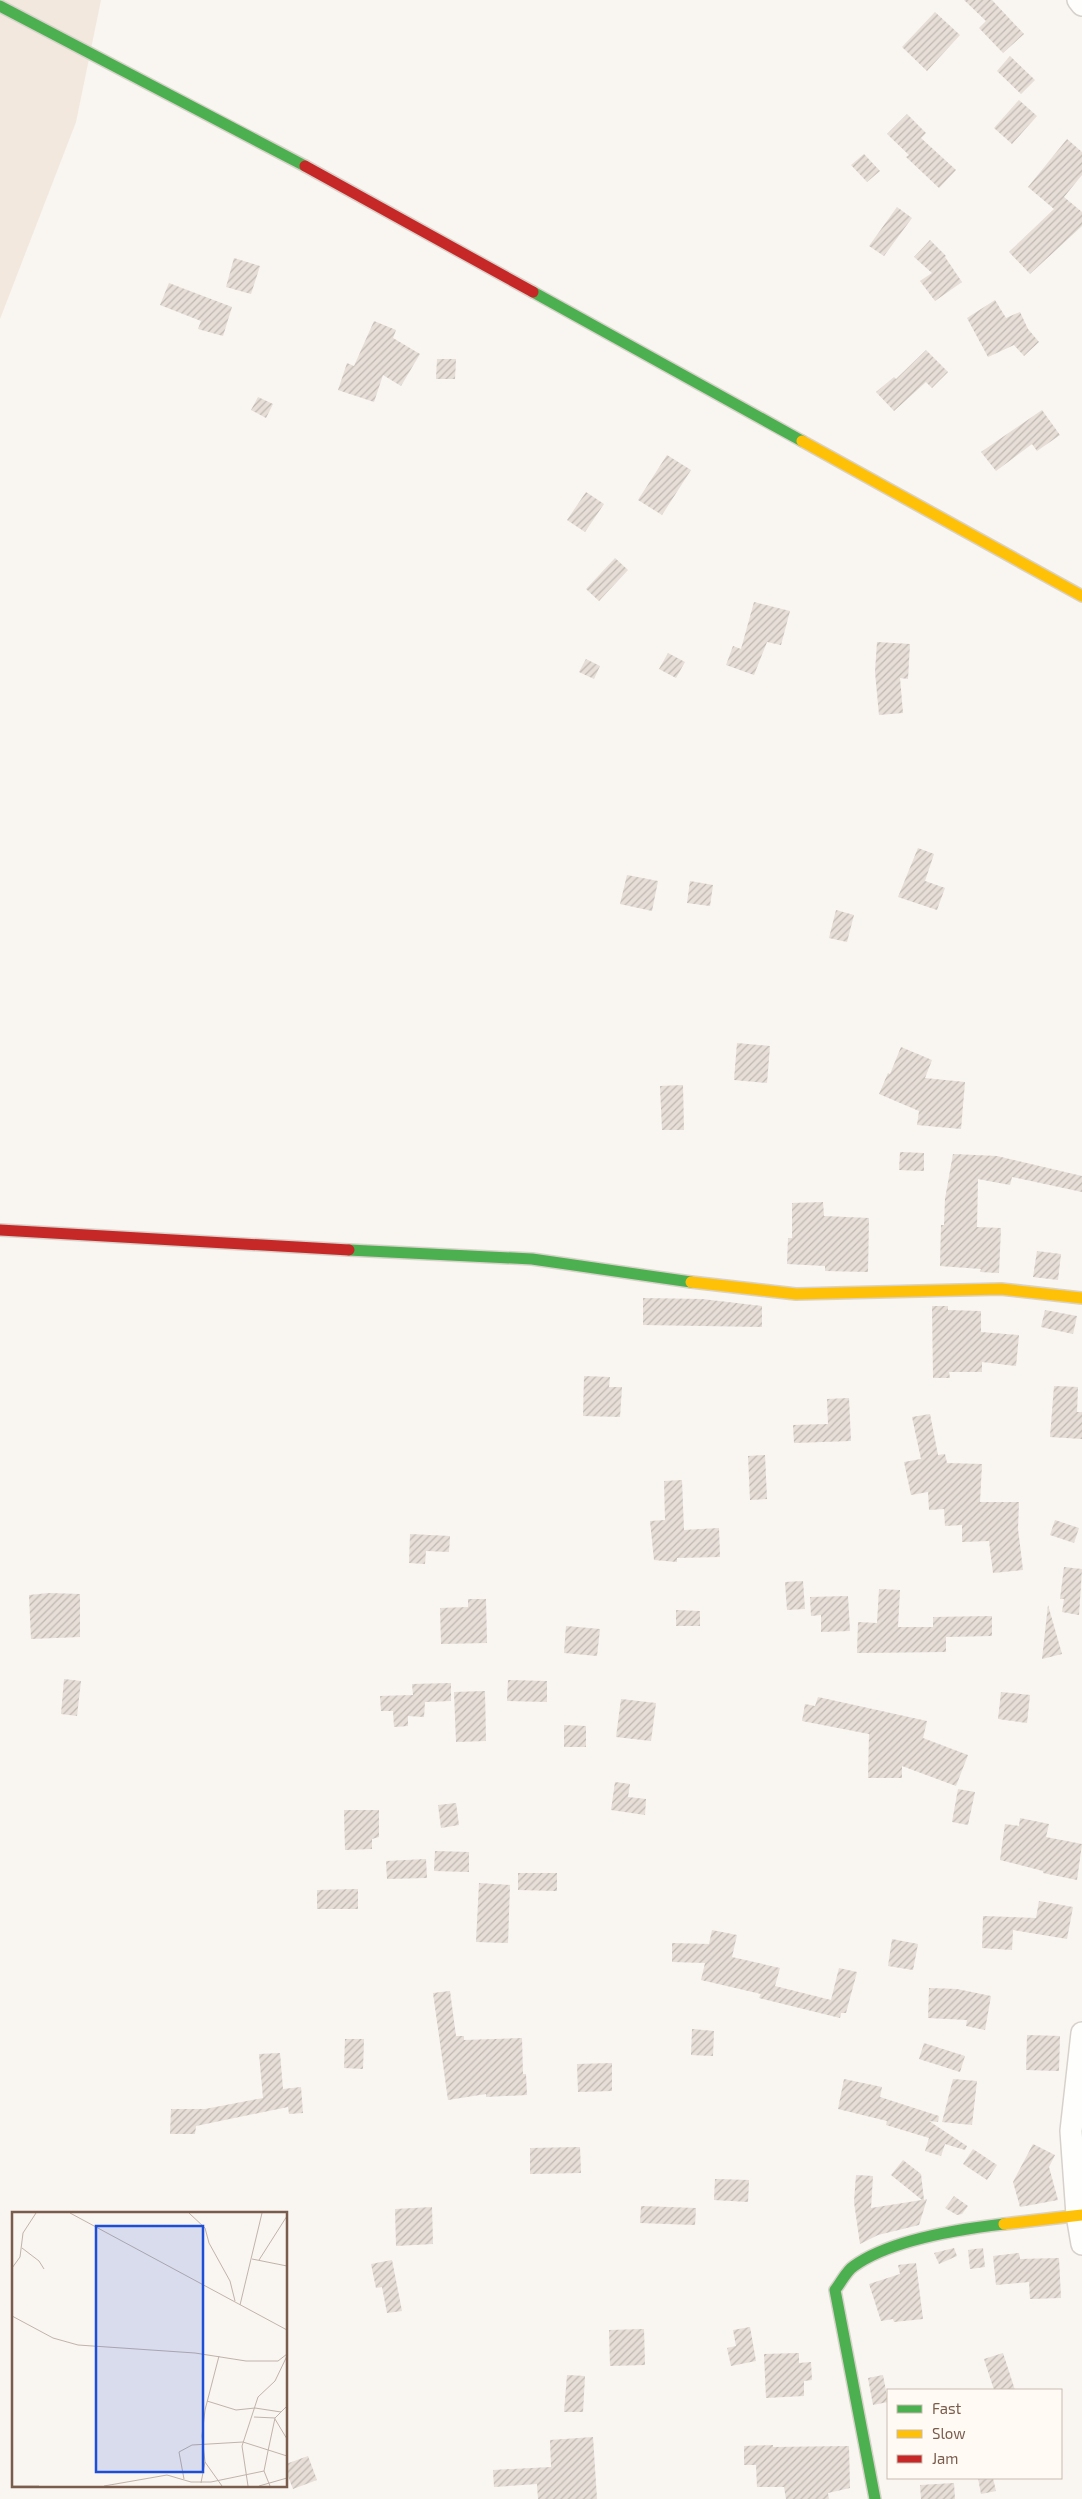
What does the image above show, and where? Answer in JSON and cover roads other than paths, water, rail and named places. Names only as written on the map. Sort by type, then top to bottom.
[{"type":"street","points":[[1078,0],[1082,5]]},
{"type":"street","points":[[0,6],[260,141],[1082,596]]},
{"type":"street","points":[[0,1230],[168,1241],[532,1259],[664,1279],[796,1294],[1001,1289],[1082,1298]]},
{"type":"street","points":[[1082,2034],[1070,2131],[1082,2244]]},
{"type":"street","points":[[875,2499],[835,2290],[852,2266],[882,2250],[971,2228],[1080,2215]]}]
